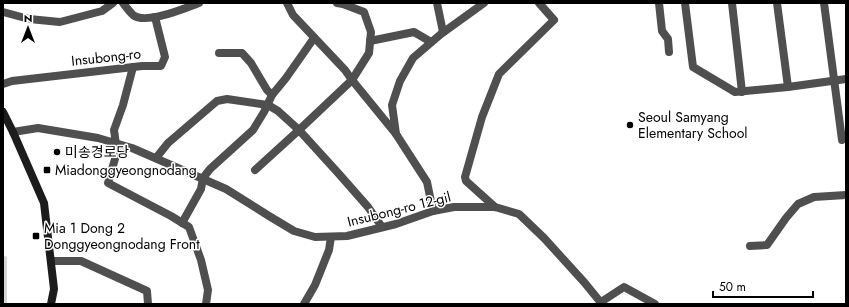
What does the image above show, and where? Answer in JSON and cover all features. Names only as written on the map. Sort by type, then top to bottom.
[{"type":"main road","points":[[3,112],[44,203],[54,289],[51,304]]},
{"type":"street","points":[[3,12],[29,19],[60,22],[102,11],[113,3]]},
{"type":"street","points":[[123,3],[134,16],[147,19],[169,14],[199,3]]},
{"type":"street","points":[[132,3],[132,13]]},
{"type":"street","points":[[286,3],[293,15],[346,70],[352,80],[396,134],[427,182],[433,211]]},
{"type":"street","points":[[255,170],[352,80],[369,53],[372,32],[364,12],[337,3]]},
{"type":"street","points":[[438,3],[443,32]]},
{"type":"street","points":[[396,134],[392,105],[400,81],[413,58],[443,32],[484,3]]},
{"type":"street","points":[[495,207],[466,181],[465,177],[482,117],[499,74],[554,20],[539,3]]},
{"type":"street","points":[[659,3],[662,31],[668,39],[669,52]]},
{"type":"street","points":[[684,3],[692,67],[735,92],[788,87],[846,78]]},
{"type":"street","points":[[732,3],[742,92]]},
{"type":"street","points":[[777,3],[788,87]]},
{"type":"street","points":[[824,3],[842,140]]},
{"type":"street","name":"Insubong-ro","points":[[3,84],[12,81],[133,67],[161,66],[165,58],[155,17]]},
{"type":"street","points":[[370,41],[414,32],[431,42]]},
{"type":"street","points":[[182,223],[201,189],[202,178],[254,130],[272,95],[314,38]]},
{"type":"street","points":[[219,54],[242,54],[251,63],[266,90],[272,95]]},
{"type":"street","points":[[133,67],[123,105],[114,130],[116,152],[108,183],[190,227],[201,260],[208,290],[206,304]]},
{"type":"street","points":[[156,158],[168,143],[217,101],[227,99],[268,105],[278,111],[299,130],[368,207],[382,228]]},
{"type":"street","name":"Insubong-ro 12-gil","points":[[13,132],[38,128],[98,138],[132,148],[226,189],[294,231],[314,237],[347,236],[396,224],[433,211],[454,207],[495,207],[519,214],[544,238],[602,303]]},
{"type":"street","points":[[750,246],[767,245],[798,204],[814,197],[846,195]]},
{"type":"street","points":[[304,304],[318,278],[329,250],[331,236]]},
{"type":"street","points":[[51,261],[81,261],[147,291],[148,304]]},
{"type":"street","points":[[602,303],[624,287],[655,304]]},
{"type":"shaded area","points":[[3,255],[7,257],[7,304],[3,304]]},
{"type":"place","name":"Seoul Samyang Elementary School","points":[[630,125]]},
{"type":"place","name":"미송경로당","points":[[57,152]]},
{"type":"place","name":"Miadonggyeongnodang","points":[[47,170]]},
{"type":"place","name":"Mia 1 Dong 2 Donggyeongnodang Front","points":[[36,236]]}]
